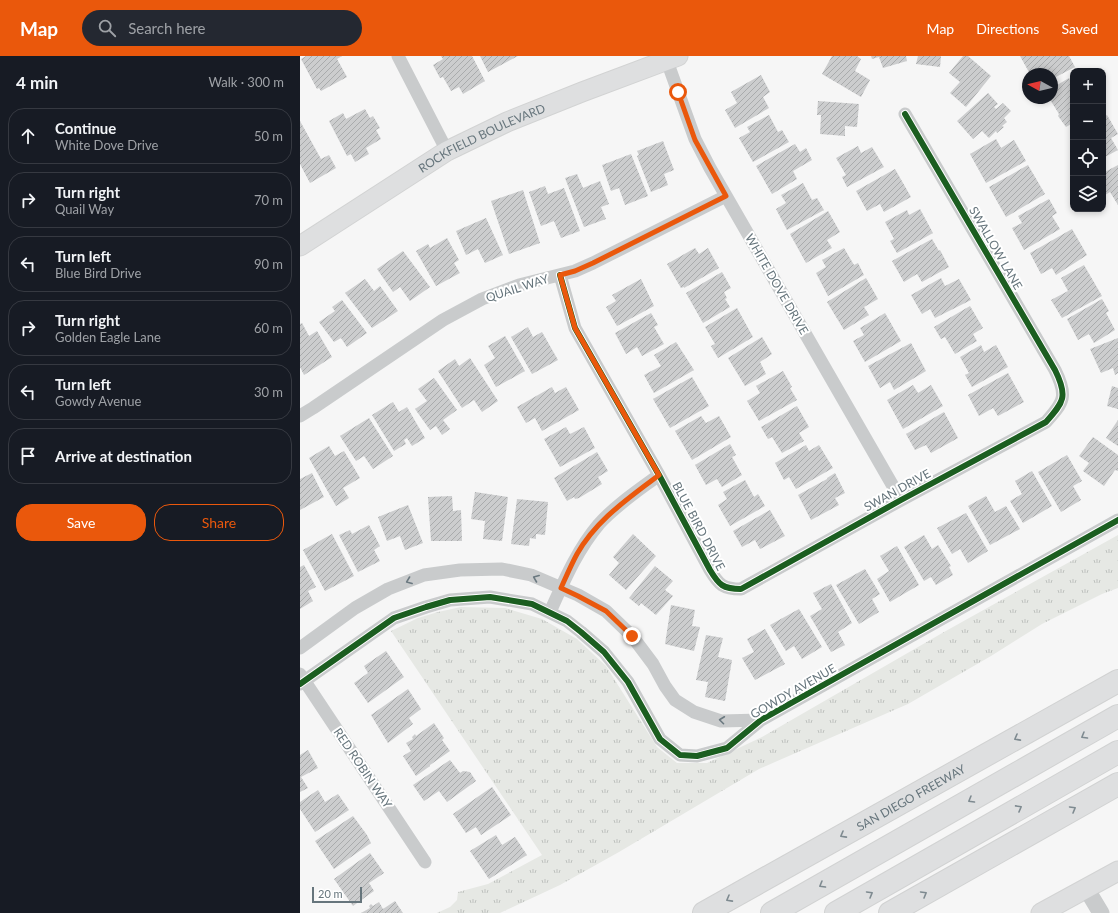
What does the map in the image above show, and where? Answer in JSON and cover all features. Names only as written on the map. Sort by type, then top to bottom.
[{"type":"highway","name":"SAN DIEGO FREEWAY","points":[[704,913],[1118,681]]},
{"type":"highway","points":[[772,913],[1118,716]]},
{"type":"highway","points":[[836,913],[1118,752]]},
{"type":"highway","points":[[890,913],[1118,784]]},
{"type":"main road","name":"ROCKFIELD BOULEVARD","points":[[300,246],[447,151],[507,122],[672,58]]},
{"type":"main road","points":[[1041,913],[1118,871]]},
{"type":"street","points":[[398,56],[447,151]]},
{"type":"street","name":"WHITE DOVE DRIVE","points":[[672,58],[695,140],[901,500]]},
{"type":"street","name":"SWALLOW LANE","points":[[905,114],[1055,370],[1061,382],[1064,396]]},
{"type":"street","name":"QUAIL WAY","points":[[300,416],[443,320],[482,299],[519,285],[575,271],[726,196]]},
{"type":"street","name":"BLUE BIRD DRIVE","points":[[560,275],[575,328],[659,475],[717,582],[729,589]]},
{"type":"street","name":"SWAN DRIVE","points":[[729,589],[741,589],[747,586],[901,500],[1046,422],[1057,410],[1064,396]]},
{"type":"street","points":[[550,612],[577,554],[600,523],[612,511],[659,475]]},
{"type":"street","name":"GOWDY AVENUE","points":[[302,679],[394,618],[432,605],[450,600],[490,597],[532,604],[567,621],[604,652],[628,682],[660,739],[680,755],[697,756],[727,748],[760,720],[1118,520]]},
{"type":"street","name":"GOWDY AVENUE","points":[[300,648],[362,604],[388,589],[424,575],[460,570],[502,569],[531,575],[578,596],[606,611],[632,636],[653,664],[665,686],[675,700],[694,712],[721,721],[760,720]]},
{"type":"street","name":"RED ROBIN WAY","points":[[302,679],[426,862]]},
{"type":"street","points":[[1086,888],[1101,913]]},
{"type":"green space","points":[[1118,535],[1118,588],[1102,594],[1042,624],[991,656],[908,704],[759,769],[619,852],[560,885],[500,913],[437,913],[450,907],[457,900],[458,892],[488,884],[542,855],[391,631],[418,618],[461,607],[505,608],[542,619],[577,639],[606,666],[657,747],[677,763],[707,763],[762,737],[944,632]]},
{"type":"building","points":[[306,56],[342,56],[337,59],[347,77],[321,91],[319,88],[317,89],[301,59]]},
{"type":"building","points":[[441,56],[472,56],[485,81],[463,94],[459,87],[451,91],[443,77],[440,78],[433,65],[443,59]]},
{"type":"building","points":[[480,56],[518,56],[488,72]]},
{"type":"building","points":[[832,56],[857,56],[861,59],[855,71],[870,80],[861,97],[822,74]]},
{"type":"building","points":[[871,56],[906,56],[907,61],[883,68],[879,57],[872,59]]},
{"type":"building","points":[[918,56],[941,56],[940,67],[916,64]]},
{"type":"building","points":[[963,56],[968,56],[991,76],[966,107],[950,93],[960,82],[949,73]]},
{"type":"building","points":[[1020,56],[1069,56],[1075,67],[1070,68],[1070,70],[1058,76],[1058,68],[1027,68]]},
{"type":"building","points":[[761,75],[770,92],[763,97],[769,108],[735,128],[725,110],[737,103],[731,92]]},
{"type":"building","points":[[1069,78],[1070,80],[1070,125],[1066,127],[1058,116],[1059,114],[1053,104],[1058,104],[1058,84]]},
{"type":"building","points":[[988,93],[998,104],[994,107],[996,109],[1003,103],[1011,111],[1004,118],[1007,122],[1002,126],[1004,127],[997,133],[996,131],[989,138],[982,131],[973,139],[957,121]]},
{"type":"building","points":[[818,101],[859,104],[857,127],[845,126],[845,136],[820,134],[821,115],[817,115]]},
{"type":"building","points":[[365,109],[370,118],[373,116],[380,128],[376,130],[381,139],[366,148],[369,154],[355,162],[351,154],[347,156],[329,121],[343,113],[346,119]]},
{"type":"building","points":[[769,115],[778,132],[782,130],[789,142],[753,162],[739,138],[750,132],[747,127]]},
{"type":"building","points":[[1106,116],[1118,134],[1111,138],[1118,150],[1106,156],[1106,140]]},
{"type":"building","points":[[300,121],[321,159],[329,155],[336,168],[310,183],[300,164]]},
{"type":"building","points":[[996,139],[1001,148],[1014,140],[1026,161],[986,183],[970,154]]},
{"type":"building","points":[[663,141],[674,170],[664,174],[668,185],[651,192],[637,156],[639,155],[637,151]]},
{"type":"building","points":[[795,144],[800,152],[806,148],[812,160],[793,171],[797,179],[772,194],[756,166]]},
{"type":"building","points":[[858,146],[861,153],[872,147],[884,167],[847,187],[842,177],[846,175],[836,158]]},
{"type":"building","points":[[631,154],[648,196],[625,205],[619,188],[611,191],[602,165]]},
{"type":"building","points":[[1028,165],[1045,194],[1006,217],[989,187]]},
{"type":"building","points":[[1118,165],[1118,205],[1110,192],[1106,194],[1106,171]]},
{"type":"building","points":[[895,169],[911,197],[884,212],[880,204],[867,211],[856,191]]},
{"type":"building","points":[[577,174],[583,188],[600,181],[609,204],[601,207],[606,219],[584,227],[565,178]]},
{"type":"building","points":[[803,183],[812,200],[817,198],[824,210],[787,230],[776,209],[786,203],[781,195]]},
{"type":"building","points":[[545,186],[548,194],[564,188],[580,231],[561,238],[554,221],[541,226],[529,192]]},
{"type":"building","points":[[523,190],[540,243],[509,254],[491,201]]},
{"type":"building","points":[[1049,199],[1057,213],[1052,216],[1060,229],[1024,250],[1012,228],[1022,223],[1018,216]]},
{"type":"building","points":[[920,209],[933,233],[897,253],[890,241],[894,239],[885,222],[907,210],[909,215]]},
{"type":"building","points":[[828,211],[840,232],[827,240],[832,248],[806,263],[790,234]]},
{"type":"building","points":[[486,218],[503,255],[485,263],[478,249],[466,255],[456,231]]},
{"type":"building","points":[[1072,229],[1087,255],[1056,275],[1052,268],[1041,274],[1030,253]]},
{"type":"building","points":[[447,238],[459,260],[454,263],[460,273],[436,286],[416,251],[428,244],[430,248]]},
{"type":"building","points":[[932,239],[949,267],[922,282],[917,274],[904,282],[892,261]]},
{"type":"building","points":[[695,248],[699,254],[708,248],[719,268],[684,288],[681,288],[667,264]]},
{"type":"building","points":[[844,248],[854,265],[858,263],[864,275],[828,296],[816,273],[826,267],[822,260]]},
{"type":"building","points":[[403,251],[430,287],[410,301],[400,287],[393,292],[377,269]]},
{"type":"building","points":[[1084,265],[1102,296],[1062,318],[1051,300],[1068,291],[1061,278]]},
{"type":"building","points":[[722,272],[731,288],[724,292],[727,298],[725,299],[730,307],[703,323],[686,293]]},
{"type":"building","points":[[866,278],[878,299],[864,307],[869,315],[844,330],[827,302]]},
{"type":"building","points":[[941,278],[945,286],[959,279],[971,300],[935,318],[930,309],[922,314],[911,295]]},
{"type":"building","points":[[365,279],[374,291],[380,286],[398,311],[372,328],[345,293]]},
{"type":"building","points":[[641,279],[654,306],[617,326],[606,307],[616,301],[612,295]]},
{"type":"building","points":[[1102,299],[1109,311],[1106,313],[1115,330],[1094,343],[1089,334],[1078,340],[1067,319]]},
{"type":"building","points":[[342,300],[367,333],[347,347],[341,338],[334,342],[319,322],[335,311],[332,307]]},
{"type":"building","points":[[970,306],[983,328],[973,334],[977,341],[955,354],[945,337],[941,339],[934,327]]},
{"type":"building","points":[[737,308],[753,337],[718,358],[711,346],[715,344],[705,327]]},
{"type":"building","points":[[651,313],[658,325],[654,327],[664,344],[642,356],[637,347],[626,354],[615,333]]},
{"type":"building","points":[[885,313],[901,341],[865,362],[853,341],[864,335],[860,328]]},
{"type":"building","points":[[302,323],[309,336],[317,331],[332,357],[304,375],[300,367],[300,324]]},
{"type":"building","points":[[528,327],[533,337],[542,332],[558,360],[532,374],[511,337]]},
{"type":"building","points":[[505,336],[525,371],[496,387],[484,365],[495,358],[488,346]]},
{"type":"building","points":[[762,337],[772,354],[760,362],[766,374],[745,386],[728,358]]},
{"type":"building","points":[[1118,338],[1118,373],[1115,375],[1113,368],[1101,373],[1090,349]]},
{"type":"building","points":[[676,342],[694,370],[654,393],[644,375],[661,366],[654,355]]},
{"type":"building","points":[[911,343],[926,371],[894,390],[890,382],[880,388],[868,366]]},
{"type":"building","points":[[981,345],[984,352],[996,345],[1008,367],[972,387],[965,375],[969,373],[960,357]]},
{"type":"building","points":[[470,358],[498,401],[482,412],[474,400],[462,408],[438,371],[455,359],[459,366]]},
{"type":"building","points":[[783,371],[797,400],[759,421],[747,401],[760,393],[756,386]]},
{"type":"building","points":[[1008,373],[1024,402],[998,416],[993,408],[979,416],[968,395]]},
{"type":"building","points":[[692,377],[709,406],[670,428],[653,399]]},
{"type":"building","points":[[434,378],[457,410],[443,420],[450,429],[442,435],[436,426],[430,430],[415,409],[427,401],[418,389]]},
{"type":"building","points":[[913,385],[918,393],[931,385],[943,406],[903,429],[887,400]]},
{"type":"building","points":[[1112,386],[1118,388],[1118,409],[1107,406]]},
{"type":"building","points":[[552,387],[555,393],[566,387],[579,410],[542,431],[535,418],[526,423],[517,407]]},
{"type":"building","points":[[393,402],[399,412],[407,407],[425,438],[412,446],[407,438],[404,440],[406,444],[394,451],[372,415]]},
{"type":"building","points":[[797,406],[809,427],[799,433],[804,441],[782,453],[772,437],[768,439],[761,427]]},
{"type":"building","points":[[944,412],[958,438],[931,453],[926,445],[915,450],[906,434]]},
{"type":"building","points":[[701,416],[706,423],[719,416],[731,437],[692,460],[675,431]]},
{"type":"building","points":[[369,418],[393,456],[373,469],[364,456],[356,461],[340,436]]},
{"type":"building","points":[[1118,420],[1118,446],[1106,438]]},
{"type":"building","points":[[566,427],[570,434],[584,427],[595,448],[560,467],[544,439]]},
{"type":"building","points":[[1093,437],[1118,455],[1118,471],[1115,470],[1104,486],[1083,471],[1089,463],[1079,456]]},
{"type":"building","points":[[730,444],[736,455],[732,457],[742,475],[722,487],[717,479],[706,485],[695,465]]},
{"type":"building","points":[[806,445],[809,451],[819,445],[833,468],[796,489],[789,477],[784,480],[775,463]]},
{"type":"building","points":[[329,446],[335,456],[344,451],[360,478],[343,488],[349,498],[336,506],[309,458]]},
{"type":"building","points":[[597,452],[608,471],[598,477],[602,484],[579,498],[575,499],[574,497],[567,501],[554,478]]},
{"type":"building","points":[[1067,455],[1082,481],[1073,486],[1081,500],[1061,512],[1038,472]]},
{"type":"building","points":[[1032,471],[1052,506],[1023,523],[1010,501],[1022,494],[1015,481]]},
{"type":"building","points":[[312,473],[324,497],[300,510],[300,479]]},
{"type":"building","points":[[835,473],[845,493],[835,498],[839,505],[811,520],[798,495]]},
{"type":"building","points":[[745,480],[754,497],[758,494],[765,506],[730,526],[718,505],[727,499],[723,492]]},
{"type":"building","points":[[475,492],[508,497],[502,541],[483,539],[485,521],[471,519]]},
{"type":"building","points":[[452,496],[453,511],[461,510],[462,541],[431,541],[428,497]]},
{"type":"building","points":[[986,496],[995,512],[1006,506],[1020,529],[990,545],[968,506]]},
{"type":"building","points":[[517,499],[548,502],[545,535],[536,534],[536,539],[530,538],[529,546],[511,544]]},
{"type":"building","points":[[408,505],[423,543],[405,550],[400,536],[387,541],[378,517]]},
{"type":"building","points":[[770,510],[785,536],[760,549],[755,540],[742,547],[733,531]]},
{"type":"building","points":[[966,513],[988,551],[968,563],[960,549],[952,554],[937,528]]},
{"type":"building","points":[[369,525],[380,546],[374,550],[380,561],[358,572],[339,535],[350,530],[352,534]]},
{"type":"building","points":[[332,534],[354,576],[325,591],[303,550]]},
{"type":"building","points":[[633,534],[656,556],[626,590],[609,575],[619,563],[613,557]]},
{"type":"building","points":[[924,535],[932,549],[938,545],[951,566],[949,567],[953,575],[936,585],[931,577],[924,581],[904,547]]},
{"type":"building","points":[[897,546],[919,585],[890,602],[877,579],[889,571],[880,556]]},
{"type":"building","points":[[304,565],[316,587],[308,591],[313,601],[300,609],[300,567]]},
{"type":"building","points":[[655,566],[673,581],[665,590],[673,596],[656,615],[641,603],[639,606],[629,598]]},
{"type":"building","points":[[865,569],[880,594],[872,599],[879,612],[859,624],[836,585]]},
{"type":"building","points":[[831,584],[852,623],[838,632],[845,645],[831,652],[810,616],[822,609],[813,593]]},
{"type":"building","points":[[671,605],[695,610],[692,626],[700,627],[694,651],[665,644]]},
{"type":"building","points":[[799,609],[822,647],[802,659],[794,646],[786,651],[770,625]]},
{"type":"building","points":[[765,629],[785,664],[755,680],[742,658],[754,652],[747,639]]},
{"type":"building","points":[[706,635],[723,638],[718,657],[732,660],[725,701],[705,697],[708,682],[696,680]]},
{"type":"building","points":[[386,651],[404,677],[368,703],[354,683],[368,673],[364,666]]},
{"type":"building","points":[[408,689],[421,709],[409,718],[413,724],[388,743],[371,715]]},
{"type":"building","points":[[434,723],[444,738],[442,740],[450,751],[416,776],[403,756],[411,751],[406,743],[413,739],[412,737],[415,734],[416,736]]},
{"type":"building","points":[[308,750],[318,768],[301,777],[308,788],[300,792],[300,755]]},
{"type":"building","points":[[450,760],[460,773],[463,771],[470,772],[476,781],[447,802],[439,791],[424,801],[413,785]]},
{"type":"building","points":[[492,787],[511,815],[481,835],[476,827],[466,833],[453,814]]},
{"type":"building","points":[[318,790],[325,802],[338,794],[349,810],[315,832],[300,809],[300,802]]},
{"type":"building","points":[[353,816],[371,843],[334,869],[315,841]]},
{"type":"building","points":[[496,835],[502,845],[515,837],[527,855],[489,879],[470,851]]},
{"type":"building","points":[[370,853],[384,873],[369,883],[374,891],[353,906],[334,879]]},
{"type":"building","points":[[395,901],[403,913],[361,913],[370,908],[369,906],[371,904],[373,906],[379,902],[383,909]]},
{"type":"cycle path","points":[[560,275],[575,328],[659,475],[710,570],[722,585],[730,588],[741,589],[901,500],[1046,422],[1060,404],[1063,393],[1062,386],[1055,370],[905,114]]},
{"type":"cycle path","points":[[300,684],[394,618],[450,600],[490,597],[532,604],[567,621],[604,652],[628,682],[660,739],[680,755],[697,756],[727,748],[761,720],[1118,520]]},
{"type":"route","points":[[632,636],[606,611],[561,588],[577,554],[600,523],[612,511],[659,475],[582,343],[570,313],[560,275],[575,271],[593,263],[726,196],[695,140],[678,92]]}]
